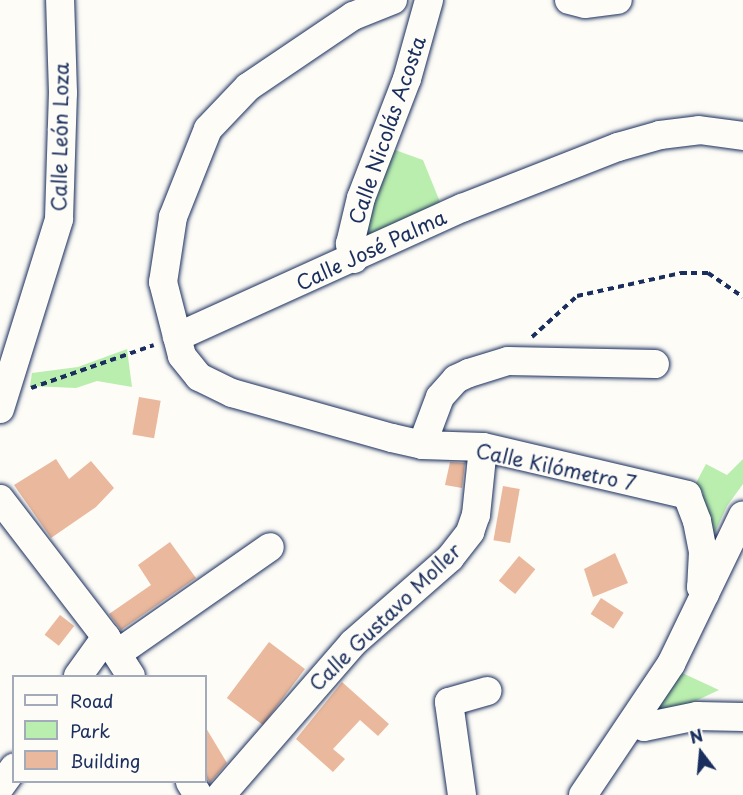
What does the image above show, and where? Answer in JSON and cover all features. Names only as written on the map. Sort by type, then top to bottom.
[{"type":"street","name":"Calle Kilómetro 7","points":[[393,0],[353,16],[256,81],[224,108],[208,129],[173,217],[163,282],[177,337],[190,368],[213,385],[422,445],[483,447],[687,495],[698,521],[703,552],[701,587],[705,594]]},
{"type":"street","name":"Calle Nicolás Acosta","points":[[354,259],[350,244],[358,208],[407,79],[429,0]]},
{"type":"street","points":[[569,0],[585,4],[618,0]]},
{"type":"street","name":"Calle León Loza","points":[[2,403],[59,219],[67,3]]},
{"type":"street","name":"Calle José Palma","points":[[177,337],[354,259],[462,208],[618,147],[660,135],[699,130],[743,136]]},
{"type":"street","points":[[422,445],[440,397],[456,379],[508,361],[655,364]]},
{"type":"street","name":"Calle Gustavo Moller","points":[[221,795],[353,644],[450,558],[470,532],[476,515],[483,447]]},
{"type":"street","points":[[0,499],[118,655]]},
{"type":"street","points":[[583,795],[635,722],[671,664],[705,594],[733,554],[743,515]]},
{"type":"street","points":[[80,675],[118,655],[270,547]]},
{"type":"street","points":[[462,795],[449,702],[487,691]]},
{"type":"street","points":[[635,722],[644,727],[697,716],[743,717]]},
{"type":"street","points":[[0,787],[12,771]]},
{"type":"path","points":[[508,361],[577,296],[681,273],[708,273],[743,297]]},
{"type":"path","points":[[2,403],[177,337]]},
{"type":"green space","points":[[395,150],[423,160],[444,212],[370,241],[365,233],[380,181]]},
{"type":"green space","points":[[127,349],[132,387],[97,381],[76,388],[30,386],[32,373],[78,367]]},
{"type":"green space","points":[[743,459],[743,484],[727,506],[707,550],[703,493],[696,483],[706,464],[727,475]]},
{"type":"green space","points":[[678,671],[719,690],[668,714],[650,714]]},
{"type":"building","points":[[139,397],[161,401],[154,438],[132,434]]},
{"type":"building","points":[[56,459],[69,479],[91,461],[114,488],[96,507],[51,538],[14,485]]},
{"type":"building","points":[[450,462],[465,463],[462,488],[445,485]]},
{"type":"building","points":[[503,486],[520,489],[510,543],[493,540]]},
{"type":"building","points":[[170,542],[196,578],[121,630],[109,614],[151,585],[138,565]]},
{"type":"building","points":[[615,553],[628,583],[593,597],[584,569]]},
{"type":"building","points":[[519,556],[535,569],[515,594],[499,581]]},
{"type":"building","points":[[601,598],[624,613],[613,629],[591,614]]},
{"type":"building","points":[[60,615],[74,626],[59,646],[45,635]]},
{"type":"building","points":[[269,642],[305,669],[263,725],[227,698]]},
{"type":"building","points":[[342,682],[389,724],[378,736],[360,720],[333,749],[345,759],[333,772],[296,739]]},
{"type":"building","points":[[207,730],[227,763],[210,783],[207,778]]}]
